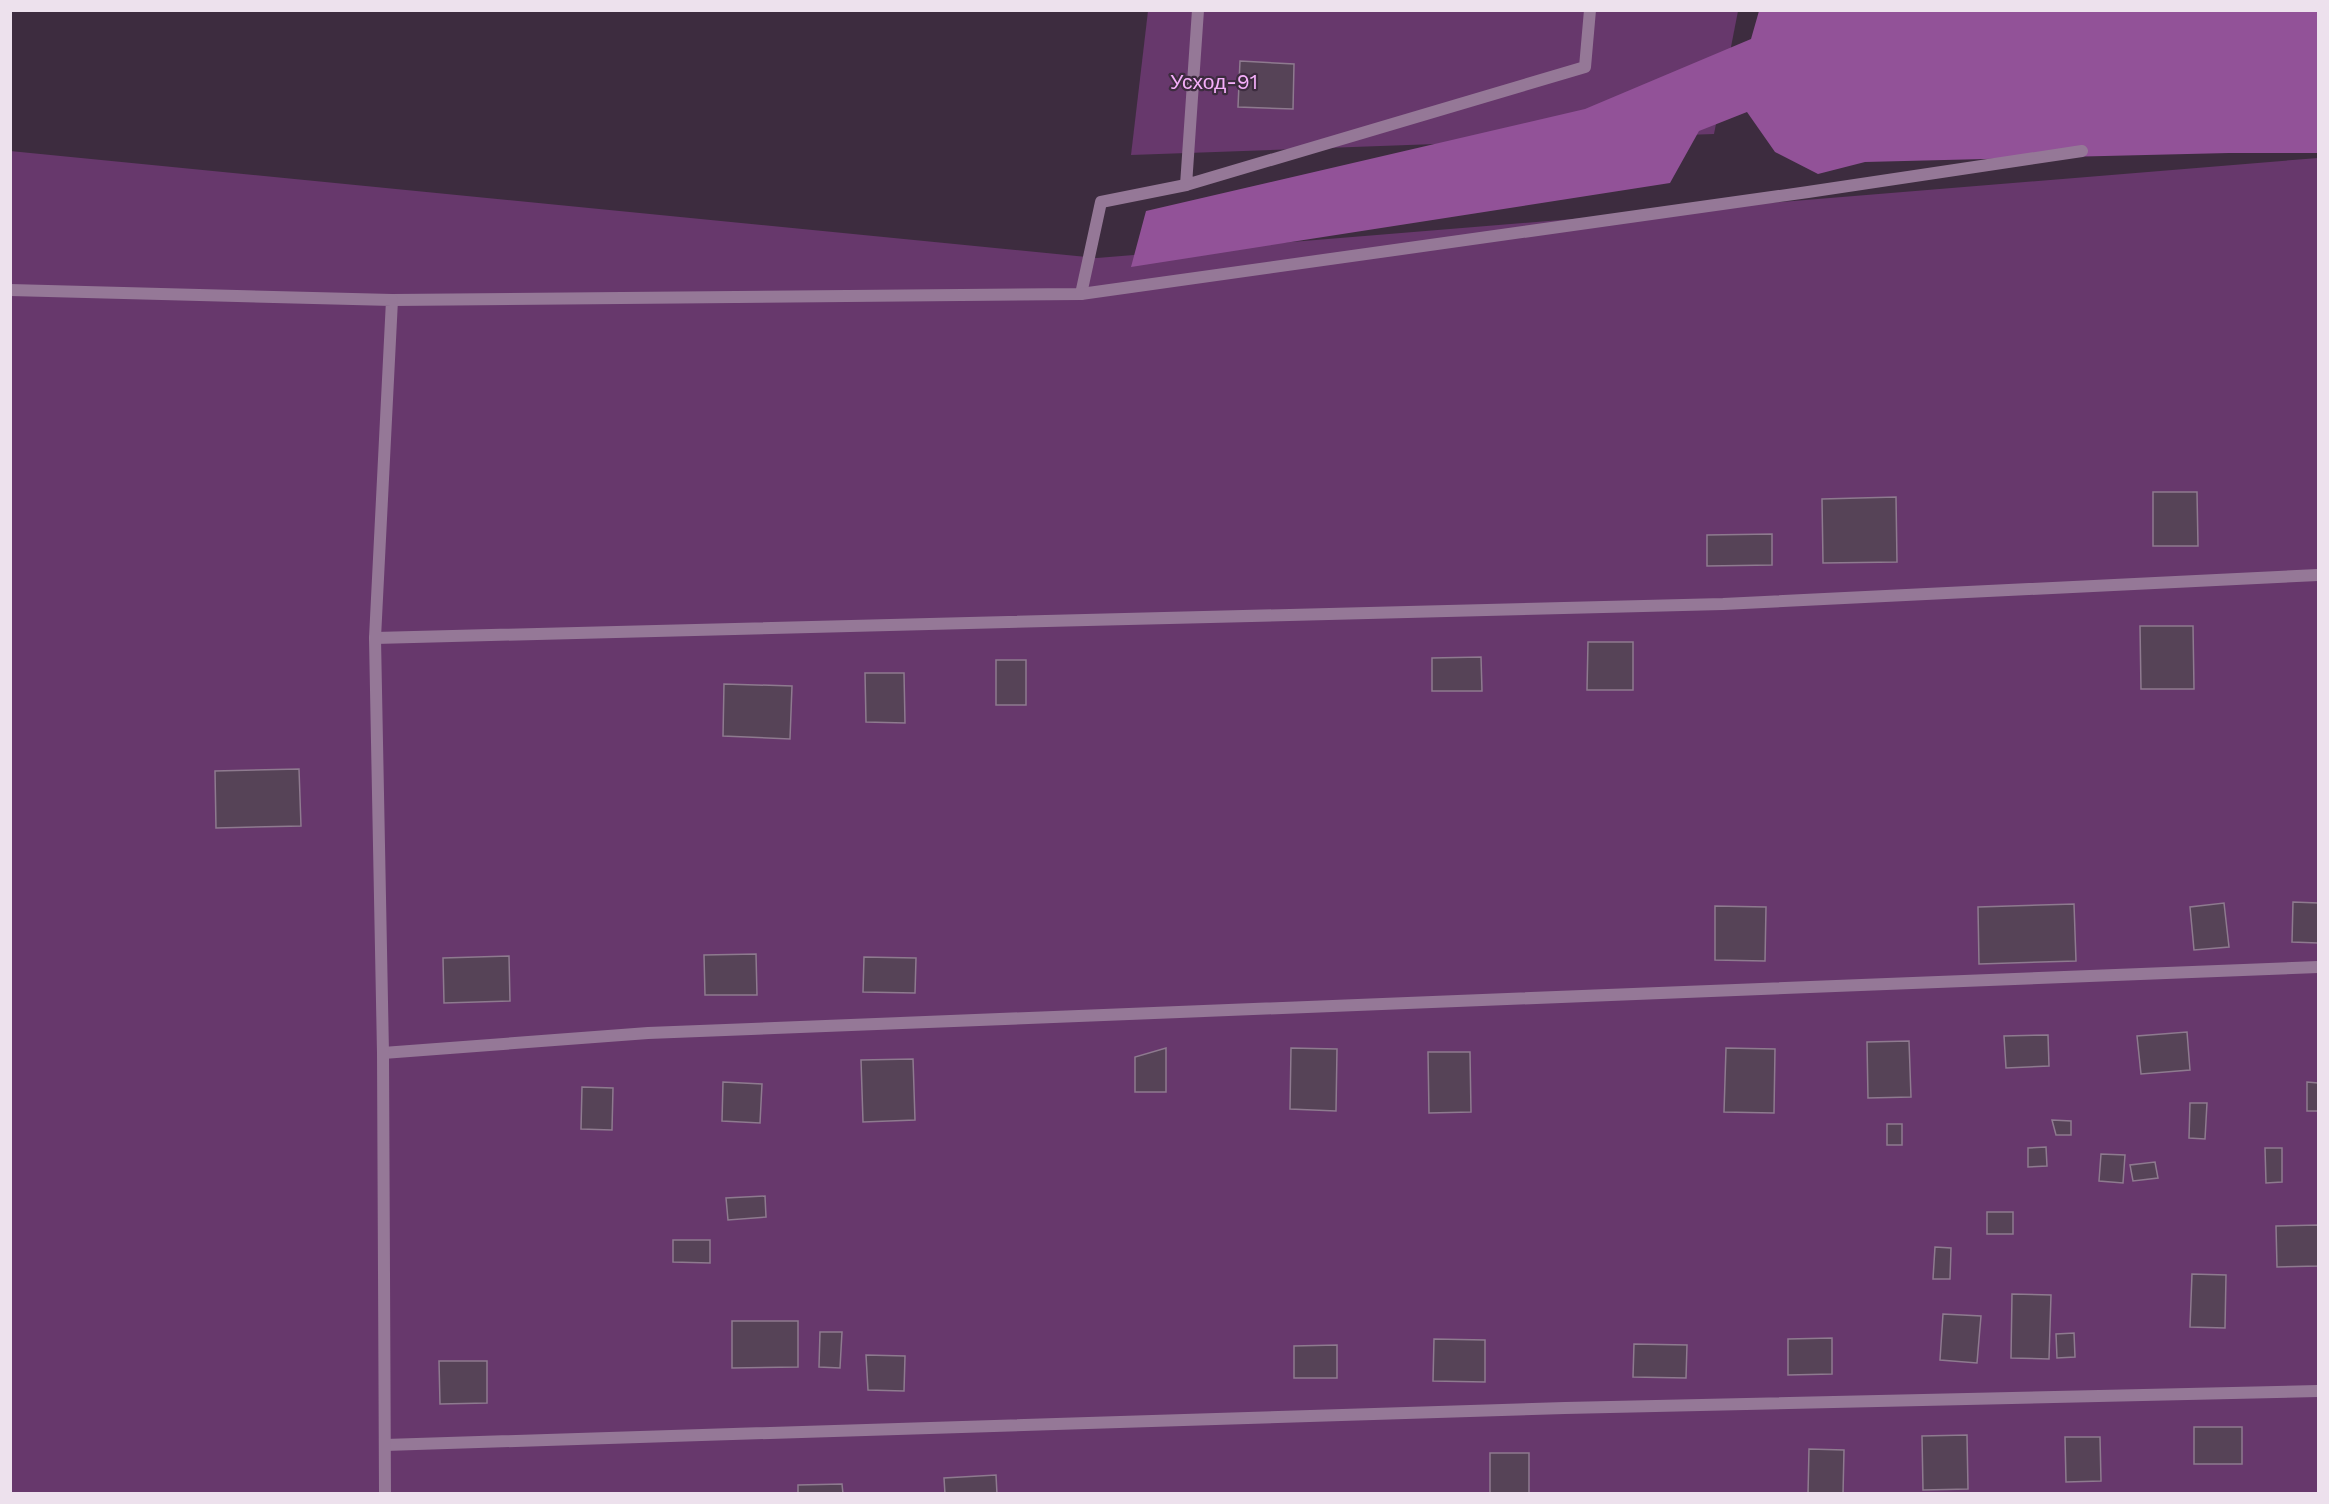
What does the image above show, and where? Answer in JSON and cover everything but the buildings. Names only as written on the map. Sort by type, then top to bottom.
[{"type":"street","points":[[1186,185],[1198,10]]},
{"type":"street","points":[[1081,294],[1101,202],[1186,185],[1585,67],[1590,10]]},
{"type":"street","points":[[10,290],[392,300],[1081,294],[1808,192],[2082,151]]},
{"type":"street","points":[[386,1494],[383,1053],[375,638],[392,300]]},
{"type":"street","points":[[375,638],[1723,604],[2319,575]]},
{"type":"street","points":[[383,1053],[648,1033],[2319,967]]},
{"type":"street","points":[[386,1445],[1565,1408],[2319,1391]]},
{"type":"green space","name":"Усход-91","points":[[1148,11],[1738,11],[1714,134],[1131,155]]},
{"type":"green space","points":[[10,151],[1097,258],[2318,158],[2318,1493],[11,1493]]},
{"type":"shaded area","points":[[1759,11],[2318,11],[2318,153],[1865,162],[1818,174],[1775,152],[1747,112],[1699,131],[1670,183],[1131,267],[1146,211],[1585,109],[1751,39]]}]
